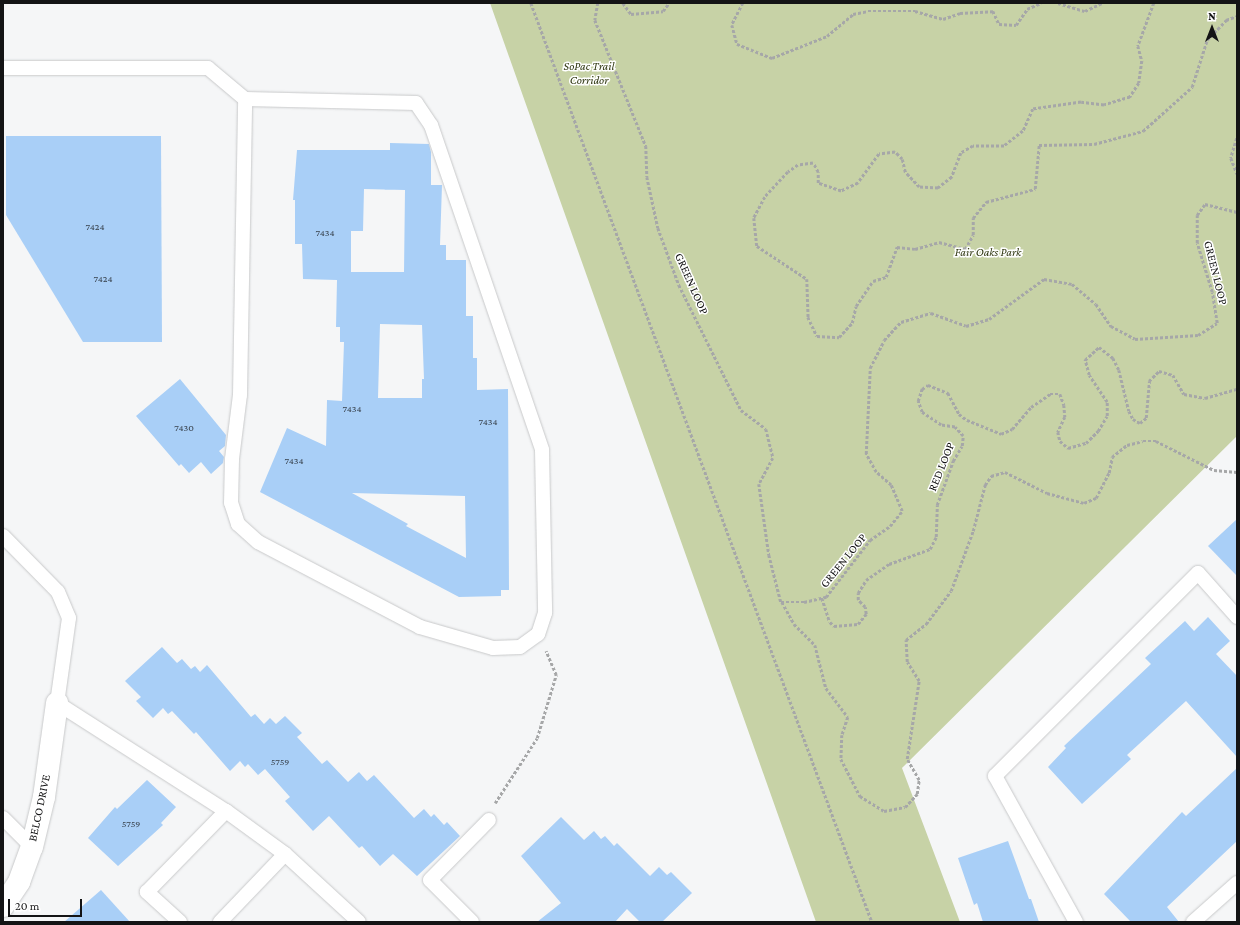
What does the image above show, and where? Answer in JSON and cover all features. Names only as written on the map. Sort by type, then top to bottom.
[{"type":"street","name":"BELCO DRIVE","points":[[3,906],[19,882],[32,847],[44,797],[58,703]]},
{"type":"lane","points":[[3,68],[208,68],[245,99],[416,103],[431,125],[542,450],[545,614],[538,634],[520,647],[493,648],[420,627],[258,542],[238,524],[231,503],[232,459],[240,395],[245,99]]},
{"type":"lane","points":[[3,536],[58,592],[69,618],[58,703],[226,811],[285,854],[359,922]]},
{"type":"lane","points":[[1076,922],[995,776],[1198,573],[1237,617]]},
{"type":"lane","points":[[180,922],[147,892],[226,811]]},
{"type":"lane","points":[[3,818],[32,847]]},
{"type":"lane","points":[[472,922],[430,880],[489,820]]},
{"type":"lane","points":[[220,922],[285,854]]},
{"type":"lane","points":[[1193,922],[1237,883]]},
{"type":"path","points":[[532,3],[872,922]]},
{"type":"path","name":"GREEN LOOP","points":[[598,3],[595,20],[646,146],[647,177],[658,228],[680,285],[741,410],[766,429],[773,458],[759,484],[769,555],[781,602],[826,597],[870,540],[890,526],[902,511],[891,485],[876,472],[866,454],[870,368],[884,340],[901,322],[931,313],[966,326],[989,319],[1044,279],[1072,284],[1096,304],[1111,326],[1135,339],[1198,335],[1217,323],[1212,292],[1197,243],[1197,216],[1205,204],[1237,212]]},
{"type":"path","points":[[623,3],[632,14],[663,11],[670,3]]},
{"type":"path","points":[[743,3],[732,25],[737,44],[772,58],[826,36],[853,14],[868,10],[914,10],[942,19],[960,13],[993,10],[999,24],[1016,25],[1027,9],[1041,3]]},
{"type":"path","points":[[1058,3],[1085,10],[1102,3]]},
{"type":"path","points":[[1154,3],[1138,46],[1142,61],[1139,83],[1130,97],[1104,105],[1081,102],[1033,109],[1023,131],[1004,146],[973,146],[962,153],[952,177],[938,188],[919,187],[904,172],[902,159],[895,152],[879,154],[858,183],[841,191],[818,183],[818,172],[813,164],[798,165],[788,172],[765,198],[754,218],[757,246],[807,279],[808,317],[816,336],[839,337],[852,323],[856,306],[873,281],[886,277],[897,247],[914,249],[939,242],[965,249],[973,236],[973,218],[986,202],[1035,189],[1039,146],[1094,144],[1143,131],[1192,87],[1207,40],[1226,20],[1237,16]]},
{"type":"path","points":[[1237,138],[1231,158],[1237,174]]},
{"type":"path","name":"RED LOOP","points":[[822,598],[830,622],[834,626],[858,624],[866,614],[865,607],[858,600],[858,593],[866,580],[889,564],[930,549],[936,537],[937,506],[949,471],[962,446],[962,436],[955,427],[941,425],[922,412],[918,401],[922,389],[928,385],[948,393],[959,414],[967,420],[1001,434],[1012,429],[1031,407],[1050,394],[1060,394],[1064,405],[1065,417],[1058,432],[1060,441],[1068,448],[1086,443],[1098,431],[1107,416],[1107,402],[1089,375],[1085,360],[1099,347],[1113,358],[1119,370],[1129,411],[1133,419],[1140,423],[1146,418],[1149,381],[1159,371],[1173,375],[1184,394],[1205,398],[1237,389]]},
{"type":"path","points":[[781,602],[794,624],[815,645],[826,688],[848,717],[842,735],[841,759],[860,796],[884,811],[905,807],[917,794],[919,780],[907,759],[919,681],[907,662],[906,640],[926,624],[952,591],[973,531],[985,485],[991,476],[1005,472],[1047,493],[1084,503],[1096,498],[1109,473],[1112,457],[1127,445],[1143,441],[1156,441],[1214,470],[1237,472]]},
{"type":"path","points":[[489,820],[492,808],[537,738],[556,675],[538,634]]},
{"type":"green space","name":"Fair Oaks Park","points":[[490,3],[1237,3],[1237,436],[902,768],[960,922],[816,922]]},
{"type":"building","points":[[6,136],[161,136],[162,342],[83,342],[6,215]]},
{"type":"building","points":[[390,143],[429,144],[431,152],[431,185],[442,185],[440,245],[446,245],[446,260],[466,260],[466,316],[473,316],[473,358],[477,358],[477,390],[508,389],[509,590],[501,590],[501,596],[459,597],[260,492],[287,428],[326,446],[327,400],[342,401],[344,342],[340,342],[340,327],[336,327],[337,280],[303,279],[302,244],[295,244],[295,200],[293,200],[297,150],[390,150]],"holes":[[[364,189],[405,190],[404,272],[351,272],[351,231],[363,231]],[[380,324],[422,325],[424,379],[422,379],[422,398],[378,398]],[[352,493],[465,496],[466,558],[406,526],[408,524]]]},
{"type":"building","points":[[180,379],[226,435],[225,446],[219,451],[224,457],[223,463],[211,474],[201,462],[189,473],[181,464],[179,466],[136,416]]},
{"type":"building","points":[[1237,519],[1237,576],[1208,546]]},
{"type":"building","points":[[1208,617],[1230,641],[1216,654],[1237,676],[1237,757],[1186,701],[1127,755],[1131,759],[1082,804],[1048,767],[1066,748],[1064,746],[1151,664],[1145,658],[1185,621],[1194,631]]},
{"type":"building","points":[[162,647],[177,663],[182,659],[191,669],[195,666],[200,672],[207,665],[251,717],[255,714],[264,724],[270,718],[276,724],[285,716],[302,733],[297,737],[322,764],[327,760],[348,782],[359,772],[367,781],[374,775],[414,818],[424,809],[431,817],[434,814],[444,825],[447,822],[460,836],[417,876],[393,854],[380,866],[362,846],[359,848],[329,816],[313,831],[285,801],[290,797],[265,769],[258,775],[248,764],[245,767],[240,761],[230,771],[196,732],[194,734],[172,711],[168,714],[163,708],[153,718],[136,701],[141,697],[125,681]]},
{"type":"building","points":[[1237,768],[1237,841],[1167,907],[1179,922],[1131,922],[1104,894],[1182,812],[1186,816]]},
{"type":"building","points":[[147,780],[176,807],[161,823],[163,825],[118,866],[88,838],[115,807],[117,809]]},
{"type":"building","points":[[561,817],[584,840],[594,831],[601,839],[605,836],[614,846],[617,843],[650,876],[659,867],[667,875],[671,872],[692,893],[662,922],[640,922],[627,909],[615,922],[537,922],[561,903],[521,856]]},
{"type":"building","points":[[1008,841],[1039,922],[983,922],[977,903],[974,905],[958,858]]},
{"type":"building","points":[[101,890],[130,922],[64,922]]},
{"type":"park label","name":"SoPac Trail Corridor","points":[[589,74]]}]
